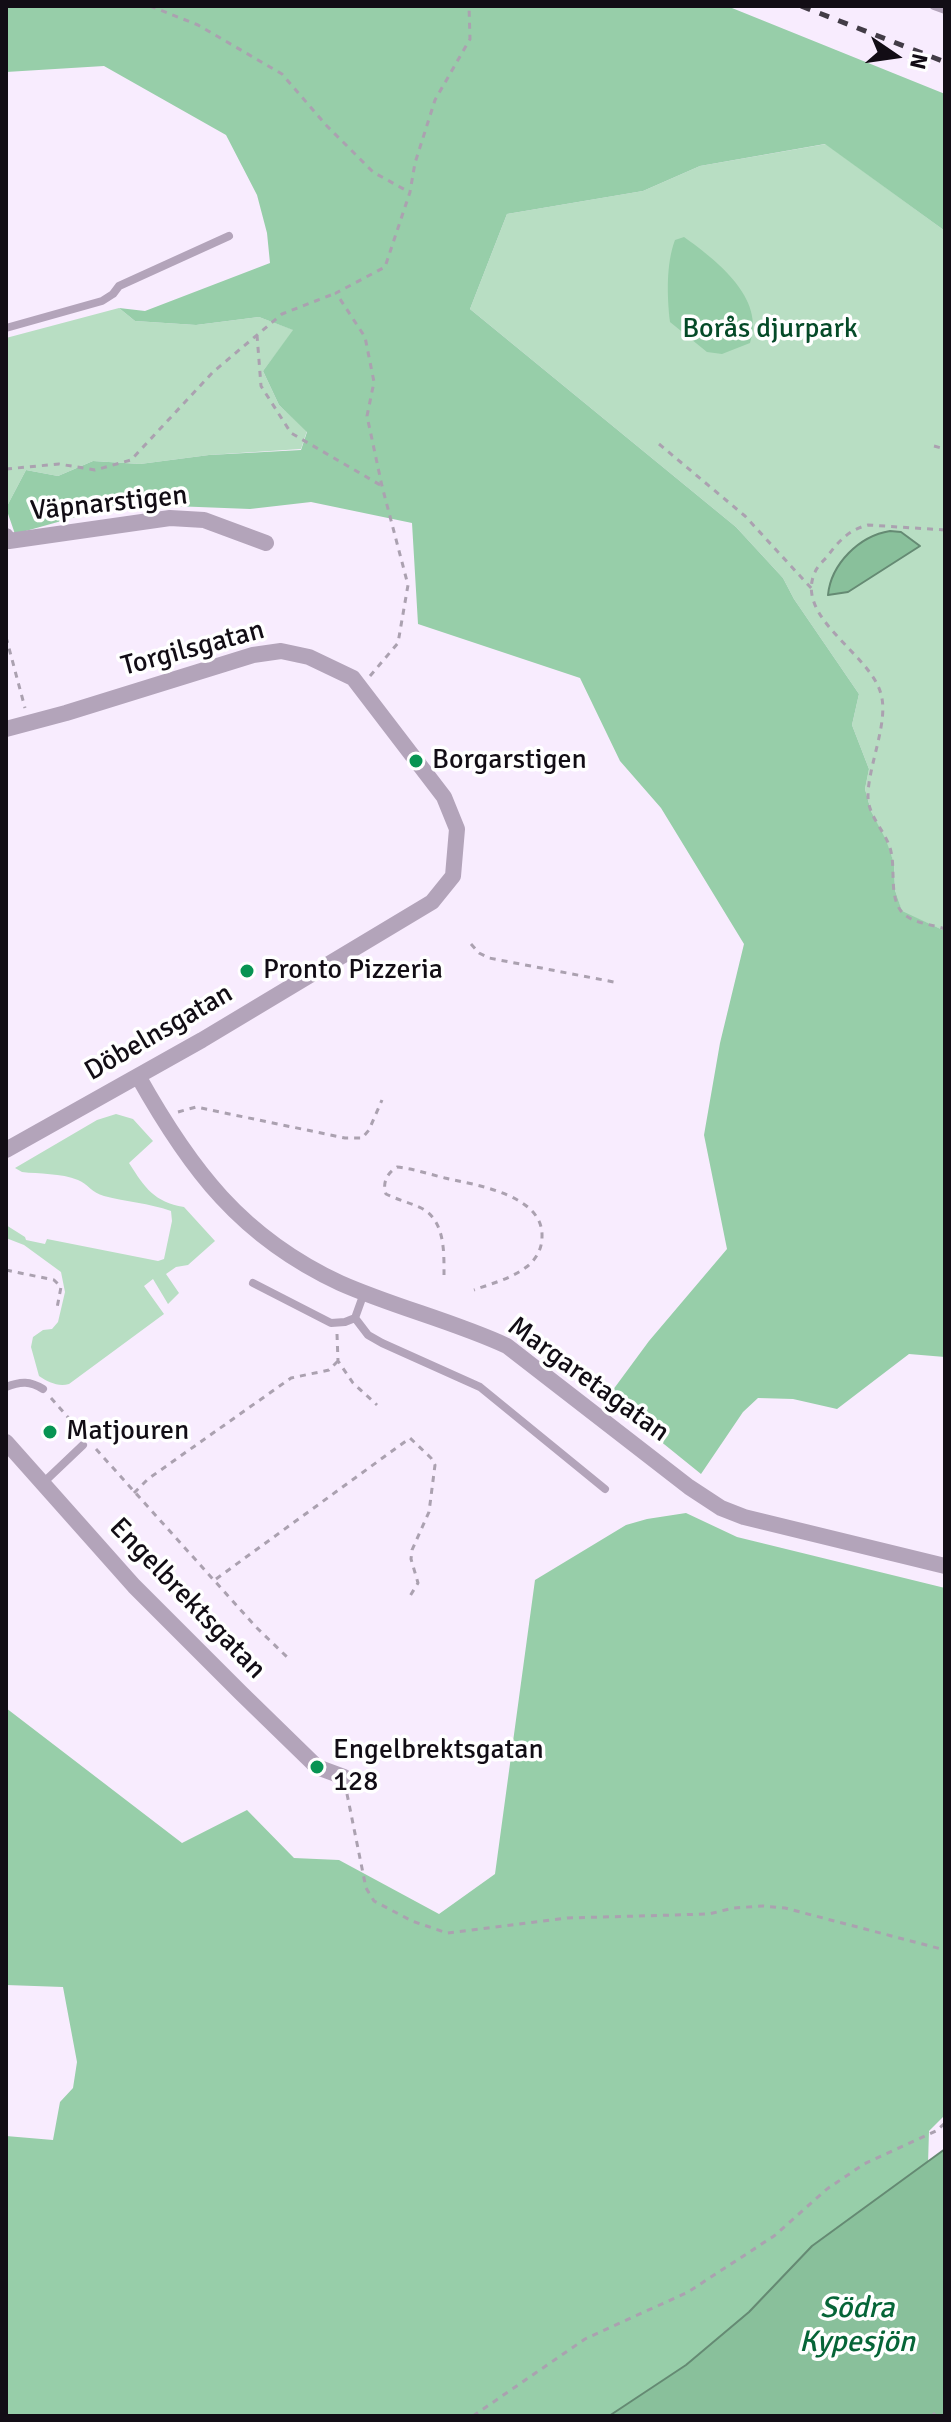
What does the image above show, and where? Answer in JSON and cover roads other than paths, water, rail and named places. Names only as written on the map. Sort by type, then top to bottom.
[{"type":"street","name":"Väpnarstigen","points":[[6,536],[9,541],[170,518],[204,520],[266,543]]},
{"type":"street","name":"Torgilsgatan","points":[[6,729],[253,655],[281,651],[309,657],[353,678],[444,797],[457,829]]},
{"type":"street","name":"Döbelnsgatan","points":[[6,1150],[138,1076],[432,902],[453,876],[457,829]]},
{"type":"street","name":"Margaretagatan","points":[[138,1076],[197,1170],[235,1214],[299,1261],[341,1283],[473,1330],[507,1346],[689,1487],[721,1508],[744,1517],[945,1566]]},
{"type":"street","name":"Engelbrektsgatan","points":[[6,1442],[134,1586],[317,1767],[344,1777]]},
{"type":"lane","points":[[934,6],[945,10]]},
{"type":"lane","points":[[6,328],[102,301],[119,286],[229,236]]},
{"type":"lane","points":[[253,1283],[331,1323],[355,1318],[365,1292]]},
{"type":"lane","points":[[355,1318],[368,1335],[382,1343],[480,1387],[605,1489]]},
{"type":"lane","points":[[6,1387],[24,1381],[43,1389]]},
{"type":"lane","points":[[42,1483],[83,1440]]},
{"type":"water","points":[[890,531],[901,532],[920,546],[848,592],[828,595],[835,573],[848,553],[868,539]]},
{"type":"water","name":"Södra Kypesjön","points":[[945,2149],[945,2416],[609,2416],[686,2365],[749,2312],[812,2246]]},
{"type":"railway","points":[[801,6],[945,62]]},
{"type":"place","name":"Borgarstigen","points":[[416,761]]},
{"type":"place","name":"Pronto Pizzeria","points":[[247,971]]},
{"type":"place","name":"Matjouren","points":[[50,1432]]},
{"type":"place","name":"Engelbrektsgatan 128","points":[[317,1767]]},
{"type":"park label","name":"Borås djurpark","points":[[770,330]]}]
